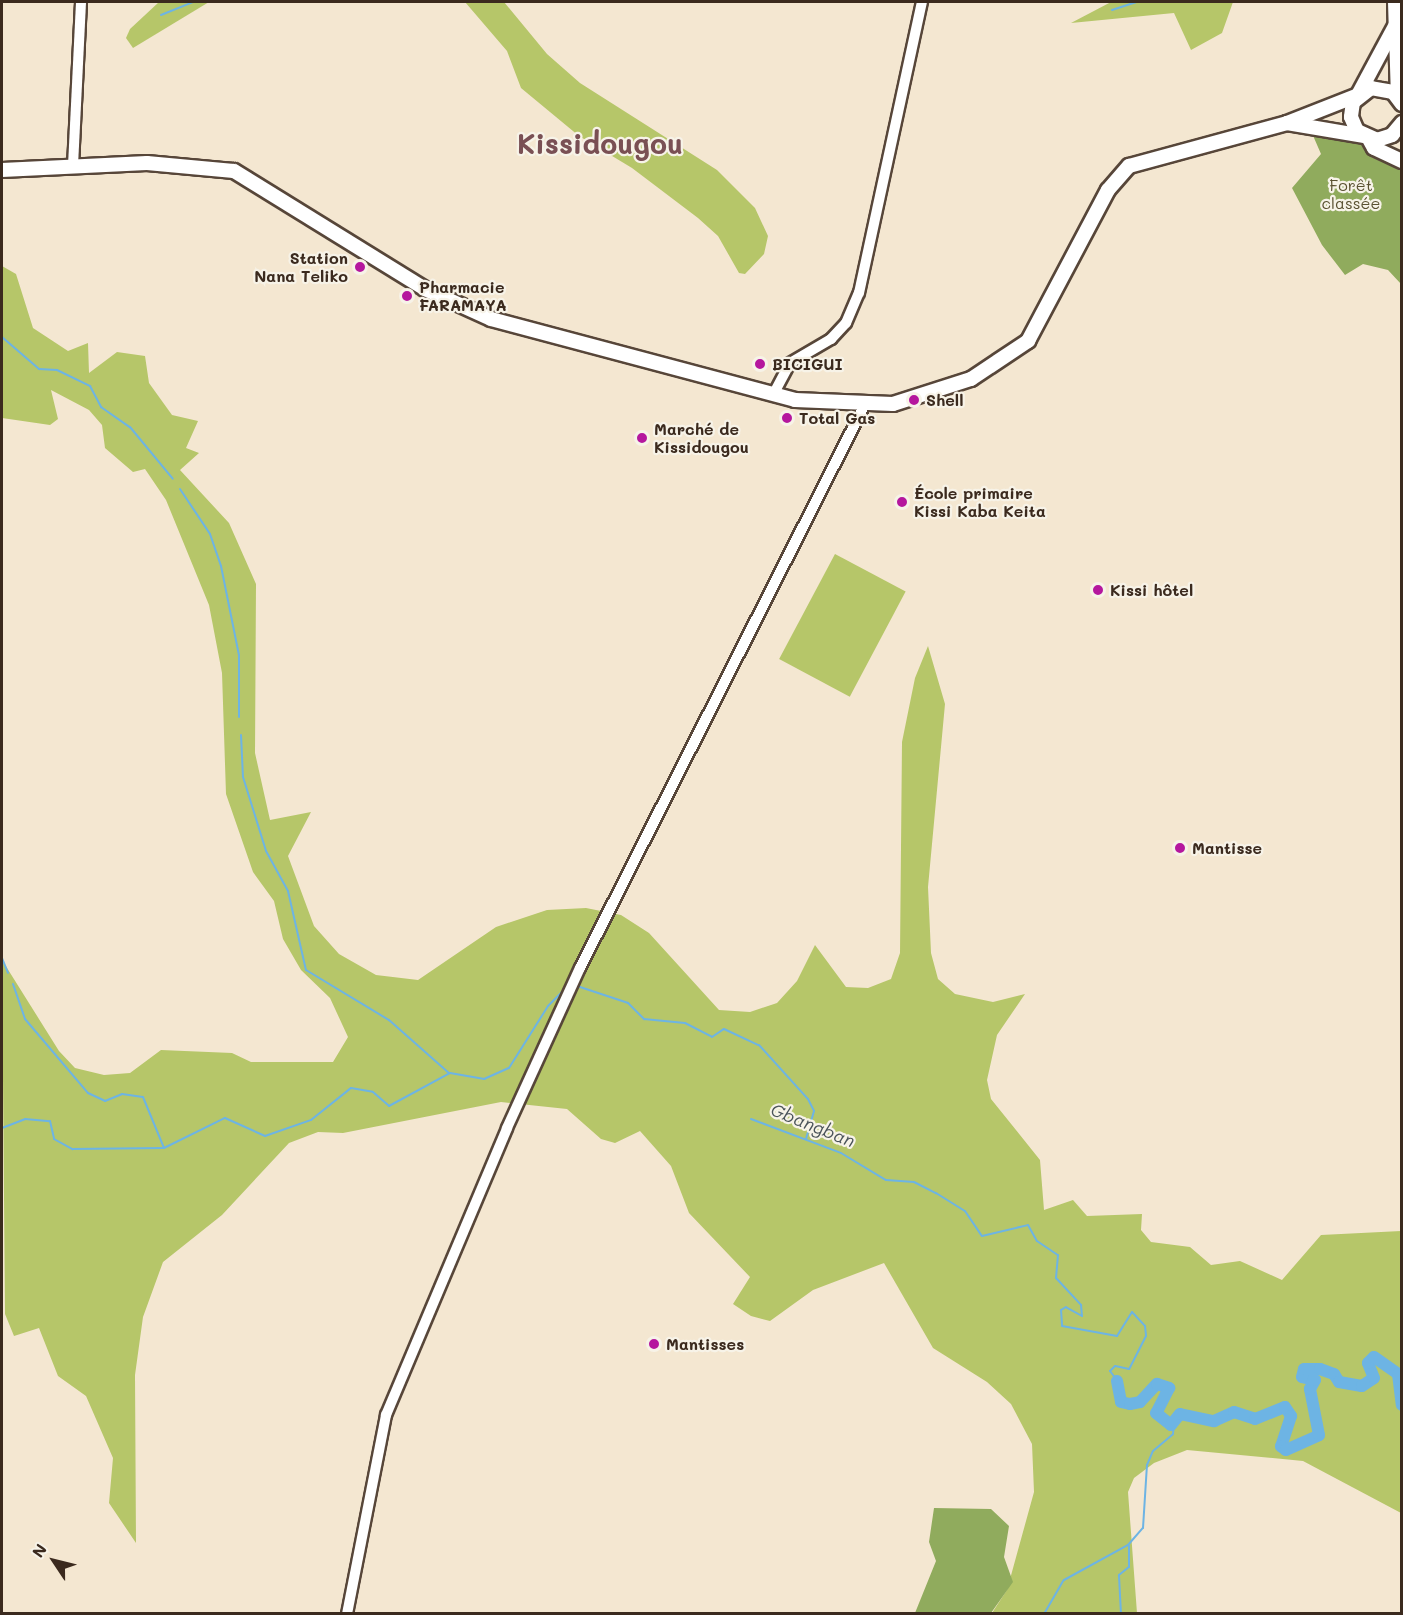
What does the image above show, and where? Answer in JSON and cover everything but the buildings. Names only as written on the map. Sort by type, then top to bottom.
[{"type":"highway","points":[[1395,2],[1400,100]]},
{"type":"highway","points":[[1396,24],[1358,95],[1351,117],[1374,148],[1401,162]]},
{"type":"highway","points":[[2,170],[176,163],[234,171],[425,289],[491,319],[773,395],[864,406],[893,404],[951,387],[995,366],[1028,341],[1108,190],[1130,166],[1287,123],[1378,87],[1400,100]]},
{"type":"highway","points":[[1287,123],[1366,137],[1392,135],[1401,123]]},
{"type":"street","points":[[74,166],[81,2]]},
{"type":"street","points":[[773,395],[789,363],[831,339],[846,322],[859,292],[922,2]]},
{"type":"street","points":[[347,1614],[386,1415],[545,1040],[864,406]]},
{"type":"green space","points":[[159,2],[209,2],[133,48],[126,38],[130,29]]},
{"type":"green space","points":[[465,2],[504,2],[547,54],[580,83],[717,170],[755,208],[768,236],[764,254],[745,274],[739,273],[718,236],[698,218],[632,168],[579,136],[521,88],[507,51]]},
{"type":"green space","points":[[1111,2],[1233,2],[1222,33],[1191,50],[1174,13],[1071,23]]},
{"type":"green space","name":"Forêt classée","points":[[1308,124],[1401,155],[1401,284],[1388,270],[1363,264],[1345,275],[1322,245],[1292,188],[1321,154]]},
{"type":"green space","points":[[2,266],[16,274],[33,328],[68,351],[88,343],[89,373],[117,352],[145,356],[149,383],[172,415],[198,421],[186,448],[199,453],[180,470],[229,523],[256,584],[255,753],[270,820],[311,812],[288,856],[314,926],[339,954],[376,975],[418,980],[496,927],[547,910],[586,908],[621,915],[649,933],[719,1010],[750,1012],[777,1003],[797,981],[815,945],[846,987],[868,988],[891,979],[900,953],[902,742],[915,678],[928,646],[945,704],[928,887],[931,953],[938,979],[955,994],[993,1002],[1025,994],[997,1035],[987,1080],[991,1099],[1040,1160],[1044,1210],[1073,1200],[1087,1216],[1142,1214],[1141,1230],[1151,1242],[1190,1247],[1211,1265],[1240,1261],[1282,1280],[1321,1235],[1401,1231],[1401,1513],[1303,1461],[1187,1450],[1154,1463],[1134,1478],[1128,1492],[1137,1613],[992,1613],[1007,1590],[1034,1492],[1032,1444],[1011,1404],[987,1382],[933,1348],[884,1263],[813,1290],[770,1321],[751,1316],[733,1304],[750,1277],[689,1213],[671,1166],[640,1131],[615,1143],[601,1139],[567,1109],[501,1102],[343,1133],[318,1132],[289,1143],[222,1215],[163,1262],[143,1317],[135,1375],[136,1543],[109,1503],[113,1458],[86,1396],[58,1376],[39,1328],[14,1336],[5,1314],[2,960],[59,1051],[75,1068],[104,1075],[130,1073],[161,1050],[232,1053],[251,1062],[333,1062],[348,1037],[330,998],[301,970],[283,939],[274,901],[253,872],[226,794],[222,673],[209,605],[166,500],[145,469],[133,472],[105,448],[102,425],[89,410],[51,390],[58,419],[50,425],[2,418]]},
{"type":"green space","points":[[835,554],[906,592],[850,697],[779,659]]},
{"type":"green space","points":[[934,1508],[991,1509],[1009,1526],[1004,1557],[1013,1582],[991,1613],[915,1613],[936,1561],[929,1542]]},
{"type":"waterway","points":[[161,15],[193,2]]},
{"type":"waterway","points":[[1112,10],[1136,2]]},
{"type":"waterway","points":[[2,337],[39,369],[57,370],[90,386],[101,407],[130,427],[173,479]]},
{"type":"waterway","points":[[180,489],[210,534],[221,566],[239,655],[239,717]]},
{"type":"waterway","points":[[241,735],[243,777],[266,851],[288,891],[306,970],[389,1020],[449,1073]]},
{"type":"waterway","points":[[2,958],[8,973]]},
{"type":"waterway","points":[[13,984],[25,1019],[88,1093],[105,1101],[122,1094],[143,1097],[164,1148]]},
{"type":"waterway","points":[[577,986],[628,1003],[644,1019],[685,1023],[712,1037],[724,1029],[759,1045],[808,1099],[814,1111],[806,1139]]},
{"type":"waterway","points":[[2,1128],[25,1119],[50,1121],[54,1139],[72,1149],[164,1148],[225,1118],[265,1136],[311,1120],[351,1088],[373,1092],[389,1106],[450,1073],[484,1079],[509,1068],[548,1006],[566,988]]},
{"type":"waterway","name":"Gbangban","points":[[751,1119],[841,1153],[886,1180],[914,1182],[936,1193],[965,1211],[982,1236],[1028,1225],[1037,1241],[1058,1255],[1056,1278],[1081,1305],[1082,1316],[1066,1307],[1061,1310],[1062,1326],[1117,1336],[1132,1312],[1145,1326],[1146,1336],[1129,1369],[1115,1366],[1110,1371],[1116,1379]]},
{"type":"waterway","name":"Gbangban","points":[[1117,1381],[1121,1402],[1130,1404],[1140,1402],[1157,1384],[1169,1388],[1156,1413],[1171,1425],[1180,1414],[1214,1421],[1234,1412],[1255,1419],[1285,1407],[1291,1416],[1281,1446],[1286,1450],[1319,1435],[1310,1389],[1315,1380],[1302,1377],[1304,1369],[1320,1369],[1334,1374],[1339,1382],[1362,1386],[1374,1378],[1368,1363],[1374,1357],[1398,1374],[1402,1405]]},
{"type":"waterway","points":[[1044,1614],[1064,1580],[1128,1545],[1143,1528],[1147,1465],[1153,1451],[1173,1434],[1174,1423]]},
{"type":"waterway","points":[[1121,1614],[1119,1575],[1129,1567],[1129,1546]]},
{"type":"place","name":"Station Nana Teliko","points":[[360,267]]},
{"type":"place","name":"Pharmacie FARAMAYA","points":[[407,296]]},
{"type":"place","name":"BICIGUI","points":[[760,364]]},
{"type":"place","name":"Shell","points":[[914,400]]},
{"type":"place","name":"Total Gas","points":[[787,418]]},
{"type":"place","name":"Marché de Kissidougou","points":[[642,438]]},
{"type":"place","name":"École primaire Kissi Kaba Keita","points":[[902,502]]},
{"type":"place","name":"Kissi hôtel","points":[[1098,590]]},
{"type":"place","name":"Mantisse","points":[[1180,848]]},
{"type":"place","name":"Mantisses","points":[[654,1344]]},
{"type":"district","name":"Kissidougou","points":[[600,143]]}]
